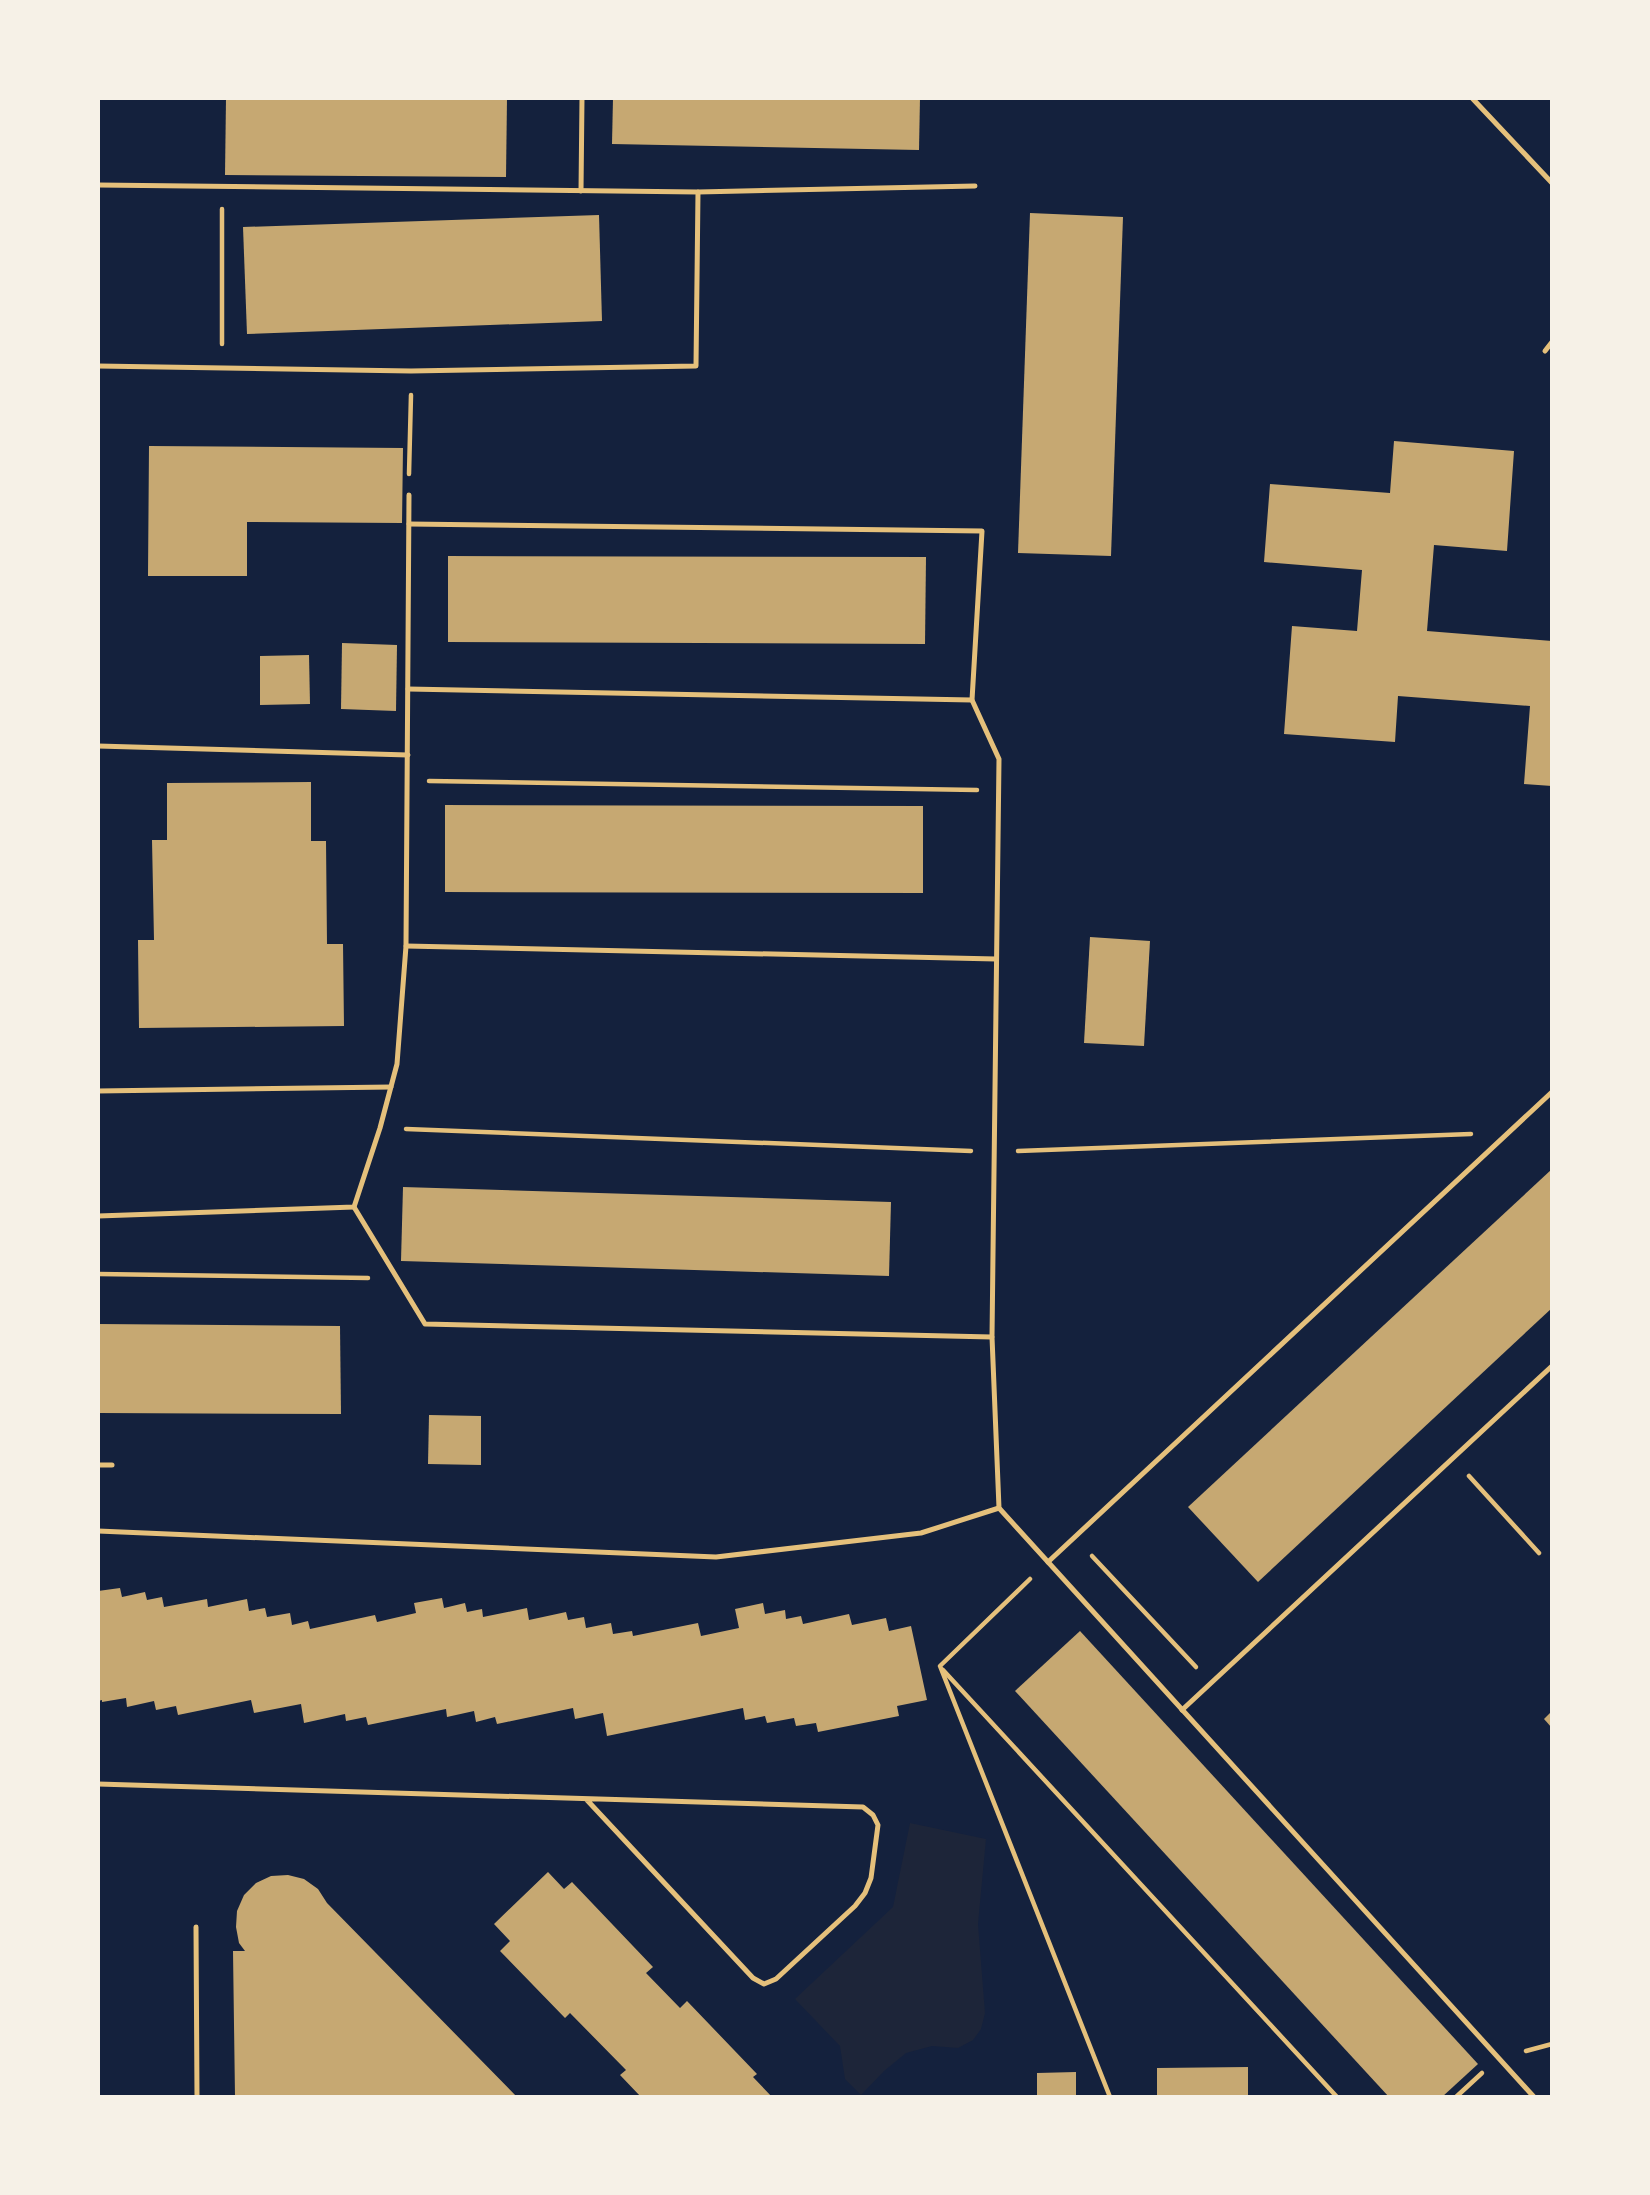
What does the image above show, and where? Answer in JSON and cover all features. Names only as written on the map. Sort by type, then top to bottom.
[{"type":"lane","points":[[580,191],[582,98]]},
{"type":"lane","points":[[1472,98],[1552,183]]},
{"type":"lane","points":[[98,185],[698,192],[975,186]]},
{"type":"lane","points":[[98,366],[411,371],[696,366],[698,192]]},
{"type":"lane","points":[[1545,351],[1552,342]]},
{"type":"lane","points":[[409,495],[406,946],[397,1064],[380,1128],[354,1207],[425,1324],[992,1336]]},
{"type":"lane","points":[[409,524],[982,531],[972,700],[999,759],[992,1336],[999,1508],[1534,2097]]},
{"type":"lane","points":[[408,689],[972,700]]},
{"type":"lane","points":[[98,746],[408,755]]},
{"type":"lane","points":[[406,946],[996,959]]},
{"type":"lane","points":[[98,1091],[391,1087]]},
{"type":"lane","points":[[1048,1562],[1552,1092]]},
{"type":"lane","points":[[98,1216],[354,1207]]},
{"type":"lane","points":[[1182,1710],[1552,1366]]},
{"type":"lane","points":[[98,1465],[112,1465]]},
{"type":"lane","points":[[98,1531],[716,1557],[921,1533],[999,1508]]},
{"type":"lane","points":[[98,1784],[586,1799],[863,1808],[873,1815],[878,1825],[871,1878],[865,1893],[855,1906],[776,1979],[764,1984],[753,1978],[586,1799]]},
{"type":"lane","points":[[196,1927],[197,2097]]},
{"type":"path","points":[[222,187],[222,368]]},
{"type":"path","points":[[409,495],[411,371]]},
{"type":"path","points":[[407,780],[999,791]]},
{"type":"path","points":[[380,1128],[993,1152],[1508,1132]]},
{"type":"path","points":[[98,1274],[375,1278]]},
{"type":"path","points":[[1453,1458],[1539,1553]]},
{"type":"path","points":[[1074,1537],[1211,1683]]},
{"type":"path","points":[[940,1667],[1048,1562]]},
{"type":"path","points":[[940,1667],[1110,2097]]},
{"type":"path","points":[[940,1667],[1338,2097]]},
{"type":"shaded area","points":[[910,1823],[986,1839],[978,1924],[985,2013],[981,2029],[973,2040],[958,2048],[932,2046],[906,2053],[861,2095],[845,2079],[840,2046],[795,1999],[893,1907]]},
{"type":"building","points":[[226,98],[507,98],[506,177],[225,175]]},
{"type":"building","points":[[613,98],[920,98],[919,150],[612,144]]},
{"type":"building","points":[[1030,213],[1123,217],[1111,556],[1018,553]]},
{"type":"building","points":[[599,215],[602,321],[247,334],[243,227]]},
{"type":"building","points":[[1394,441],[1514,451],[1507,551],[1434,545],[1427,631],[1552,641],[1552,786],[1524,784],[1530,706],[1398,696],[1395,742],[1284,734],[1292,626],[1357,631],[1362,570],[1264,562],[1270,484],[1390,493]]},
{"type":"building","points":[[149,446],[403,448],[402,523],[247,522],[247,576],[148,576]]},
{"type":"building","points":[[448,556],[926,557],[925,644],[448,642]]},
{"type":"building","points":[[342,643],[397,645],[396,711],[341,709]]},
{"type":"building","points":[[309,655],[310,704],[260,705],[260,656]]},
{"type":"building","points":[[311,782],[311,841],[326,841],[327,944],[343,944],[344,1026],[139,1028],[138,940],[154,940],[152,840],[167,840],[167,783]]},
{"type":"building","points":[[445,805],[923,806],[923,893],[445,892]]},
{"type":"building","points":[[1090,937],[1150,941],[1144,1046],[1084,1043]]},
{"type":"building","points":[[1552,1169],[1552,1308],[1258,1582],[1188,1507]]},
{"type":"building","points":[[403,1187],[891,1202],[889,1276],[401,1261]]},
{"type":"building","points":[[98,1324],[340,1326],[341,1414],[98,1413]]},
{"type":"building","points":[[429,1415],[481,1416],[481,1465],[428,1464]]},
{"type":"building","points":[[120,1588],[122,1597],[145,1592],[147,1600],[162,1597],[164,1607],[207,1599],[208,1607],[247,1599],[249,1611],[265,1608],[267,1617],[290,1613],[292,1625],[308,1621],[310,1629],[375,1615],[377,1622],[416,1613],[414,1603],[442,1598],[444,1608],[465,1603],[467,1612],[482,1609],[483,1617],[527,1608],[529,1620],[566,1612],[568,1620],[584,1617],[586,1628],[611,1623],[613,1634],[632,1631],[633,1636],[698,1623],[701,1636],[739,1628],[735,1609],[763,1603],[765,1614],[785,1610],[786,1619],[801,1616],[803,1624],[849,1614],[852,1625],[886,1618],[889,1631],[911,1626],[927,1700],[897,1706],[899,1716],[818,1732],[816,1723],[796,1726],[794,1718],[767,1723],[765,1716],[745,1720],[743,1708],[607,1736],[603,1713],[575,1719],[573,1708],[497,1724],[495,1717],[476,1722],[474,1711],[447,1717],[446,1709],[368,1725],[366,1717],[346,1721],[345,1714],[304,1723],[301,1704],[254,1713],[251,1700],[178,1715],[176,1706],[156,1710],[154,1701],[127,1707],[126,1698],[98,1701],[98,1591]]},
{"type":"building","points":[[1080,1631],[1478,2064],[1442,2097],[1389,2097],[1015,1691]]},
{"type":"building","points":[[1552,1711],[1552,1728],[1544,1719]]},
{"type":"building","points":[[548,1872],[564,1889],[572,1882],[653,1967],[646,1973],[680,2008],[687,2001],[757,2074],[753,2077],[772,2097],[641,2097],[620,2075],[626,2070],[570,2013],[565,2018],[500,1951],[510,1941],[494,1924]]},
{"type":"building","points":[[288,1875],[304,1879],[318,1889],[327,1903],[517,2097],[235,2097],[233,1951],[245,1951],[239,1943],[237,1911],[244,1895],[256,1883],[271,1876]]},
{"type":"building","points":[[1248,2067],[1248,2097],[1157,2097],[1157,2068]]},
{"type":"building","points":[[1076,2072],[1076,2097],[1037,2097],[1037,2073]]}]
